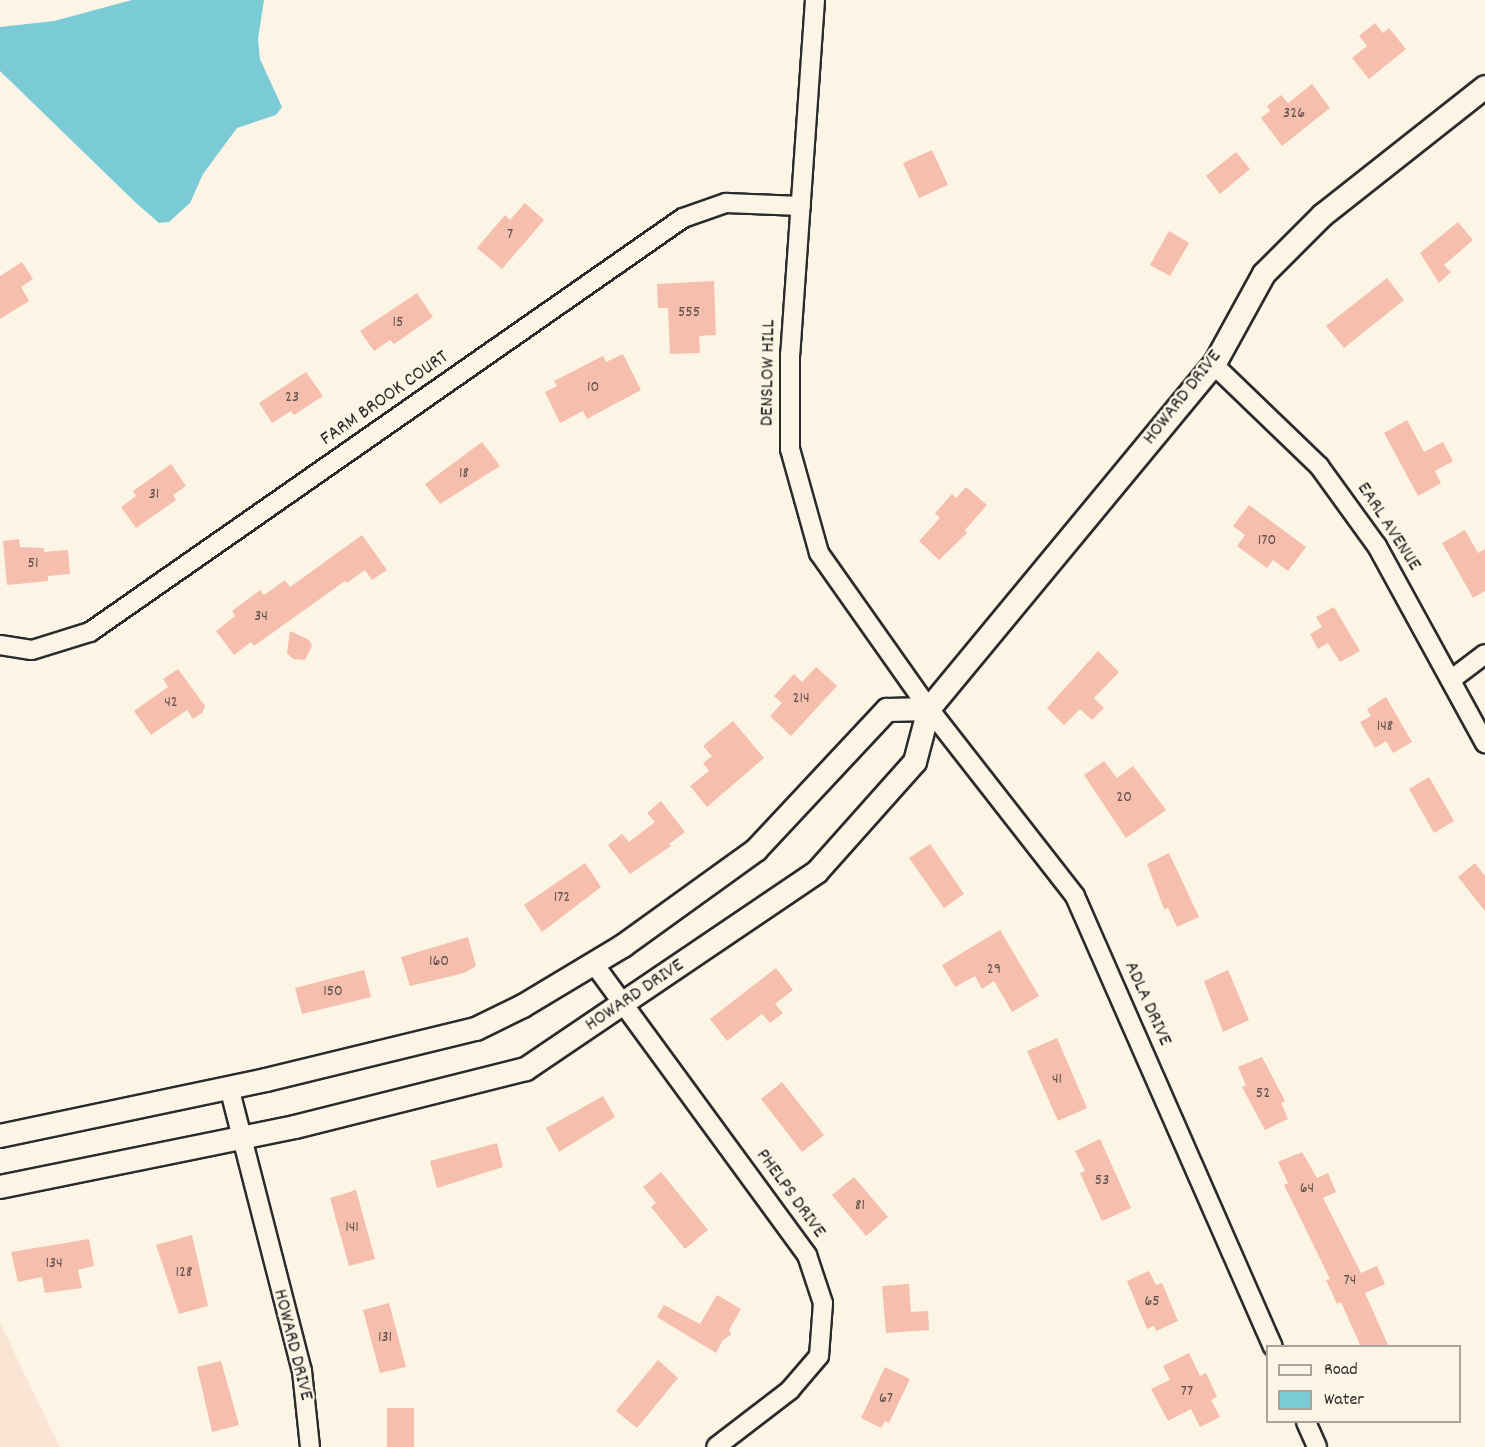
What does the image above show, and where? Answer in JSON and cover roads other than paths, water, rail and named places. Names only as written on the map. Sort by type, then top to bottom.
[{"type":"street","name":"DENSLOW HILL","points":[[815,0],[790,354],[790,449],[819,553],[929,710]]},
{"type":"street","name":"HOWARD DRIVE","points":[[0,1187],[243,1138],[438,1094],[526,1069],[817,872],[915,762],[929,710],[1214,364],[1264,274],[1323,215],[1485,87]]},
{"type":"street","name":"FARM BROOK COURT","points":[[0,645],[32,650],[90,632],[683,218],[726,203],[801,206]]},
{"type":"street","name":"EARL AVENUE","points":[[1214,364],[1319,466],[1377,546],[1452,679],[1485,743]]},
{"type":"street","points":[[1452,679],[1485,654]]},
{"type":"street","points":[[0,1136],[229,1087],[476,1029],[594,964],[756,850],[887,710],[929,710]]},
{"type":"street","name":"ADLA DRIVE","points":[[929,710],[1075,896],[1272,1345]]},
{"type":"street","name":"PHELPS DRIVE","points":[[594,964],[625,1003],[807,1255],[823,1303],[819,1356],[790,1390],[716,1447]]},
{"type":"street","name":"HOWARD DRIVE","points":[[229,1087],[302,1371],[310,1447]]},
{"type":"street","points":[[1306,1423],[1317,1447]]},
{"type":"water","points":[[132,0],[264,0],[258,39],[260,59],[282,107],[276,115],[237,128],[203,174],[190,203],[169,222],[159,223],[135,202],[0,71],[0,27],[54,21]]}]
